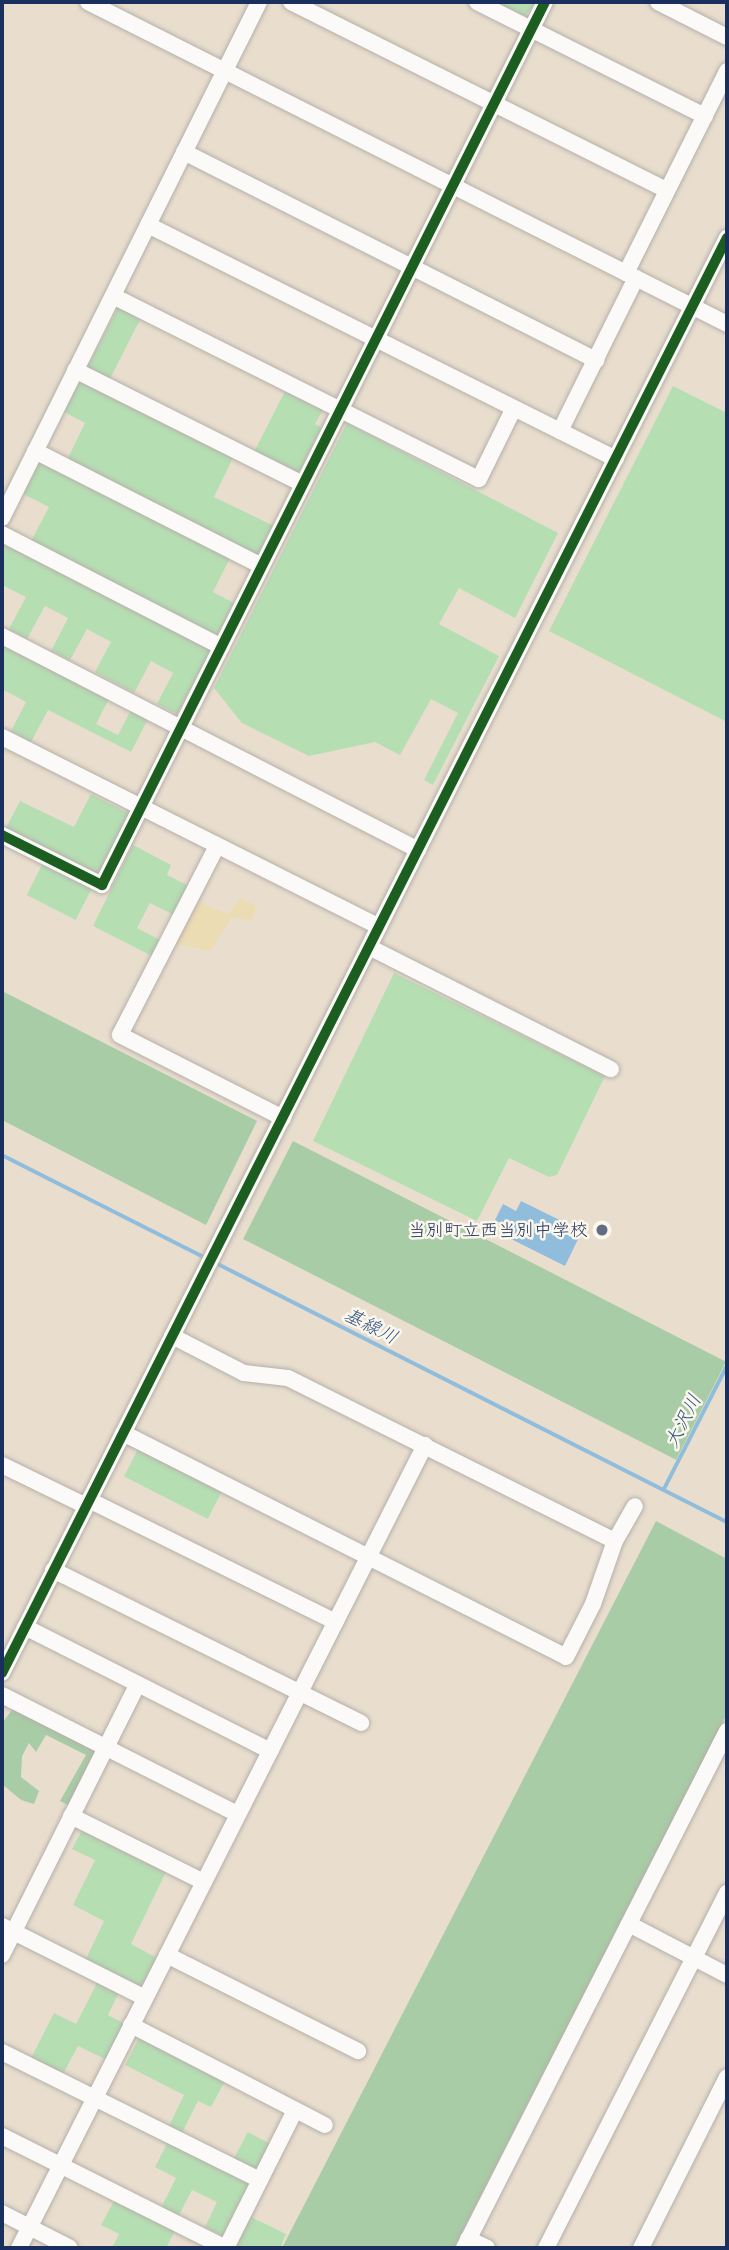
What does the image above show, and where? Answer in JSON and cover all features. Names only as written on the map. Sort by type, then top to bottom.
[{"type":"street","points":[[88,2],[727,324]]},
{"type":"street","points":[[2,518],[259,2]]},
{"type":"street","points":[[290,2],[667,190]]},
{"type":"street","points":[[477,2],[705,116]]},
{"type":"street","points":[[2,835],[102,885],[545,2]]},
{"type":"street","points":[[658,2],[727,37]]},
{"type":"street","points":[[560,432],[596,359],[667,190],[727,71]]},
{"type":"street","points":[[184,152],[596,359]]},
{"type":"street","points":[[148,225],[616,459]]},
{"type":"street","points":[[2,1672],[172,1336],[203,1281],[727,238]]},
{"type":"street","points":[[113,296],[479,479],[514,408]]},
{"type":"street","points":[[75,370],[303,485]]},
{"type":"street","points":[[35,451],[262,566]]},
{"type":"street","points":[[2,534],[222,647]]},
{"type":"street","points":[[2,636],[182,726],[418,850]]},
{"type":"street","points":[[2,737],[379,928]]},
{"type":"street","points":[[217,846],[120,1035],[283,1118]]},
{"type":"street","points":[[369,947],[611,1069]]},
{"type":"street","points":[[172,1336],[244,1373],[288,1378],[615,1541]]},
{"type":"street","points":[[123,1433],[566,1657],[593,1604],[615,1541],[635,1506]]},
{"type":"street","points":[[19,2248],[425,1445]]},
{"type":"street","points":[[2,1465],[88,1503],[335,1622]]},
{"type":"street","points":[[53,1570],[361,1723]]},
{"type":"street","points":[[25,1627],[270,1751]]},
{"type":"street","points":[[2,1955],[8,1929],[71,1816],[138,1684]]},
{"type":"street","points":[[2,1695],[238,1814]]},
{"type":"street","points":[[487,2248],[466,2244],[727,1731]]},
{"type":"street","points":[[71,1816],[204,1882]]},
{"type":"street","points":[[546,2248],[727,1892]]},
{"type":"street","points":[[629,1924],[727,1975]]},
{"type":"street","points":[[8,1929],[145,1998]]},
{"type":"street","points":[[167,1955],[358,2051]]},
{"type":"street","points":[[131,2025],[325,2125]]},
{"type":"street","points":[[2,2052],[260,2180]]},
{"type":"street","points":[[640,2248],[727,2077]]},
{"type":"street","points":[[2,2136],[226,2248],[295,2110]]},
{"type":"street","points":[[2,2213],[70,2248]]},
{"type":"green space","points":[[496,2],[536,2],[525,16]]},
{"type":"green space","points":[[119,306],[141,317],[109,380],[87,368]]},
{"type":"green space","points":[[79,381],[233,458],[214,497],[274,526],[259,556],[67,460],[85,423],[64,412]]},
{"type":"green space","points":[[673,386],[727,413],[727,722],[549,631]]},
{"type":"green space","points":[[285,391],[323,410],[315,424],[322,428],[300,471],[295,473],[254,452]]},
{"type":"green space","points":[[347,423],[558,533],[515,618],[459,588],[439,624],[499,656],[433,785],[424,780],[458,713],[431,699],[400,755],[375,742],[309,756],[242,723],[214,688]]},
{"type":"green space","points":[[40,461],[230,558],[213,592],[234,603],[217,636],[31,541],[49,507],[23,494]]},
{"type":"green space","points":[[2,541],[211,650],[177,714],[157,704],[173,673],[151,661],[134,693],[95,672],[111,642],[87,629],[70,660],[51,651],[68,618],[45,606],[27,639],[9,629],[26,597],[2,585]]},
{"type":"green space","points":[[2,644],[109,699],[96,724],[118,735],[131,710],[148,719],[131,752],[48,710],[31,742],[11,731],[26,702],[2,689]]},
{"type":"green space","points":[[91,794],[132,815],[101,876],[6,828],[20,801],[74,827]]},
{"type":"green space","points":[[133,845],[171,865],[167,875],[191,887],[176,916],[150,903],[137,928],[162,941],[154,957],[93,926]]},
{"type":"green space","points":[[43,863],[92,888],[76,920],[27,895]]},
{"type":"green space","points":[[394,973],[605,1076],[557,1175],[549,1177],[509,1158],[477,1221],[313,1141]]},
{"type":"green space","points":[[2,991],[257,1121],[206,1225],[2,1120]]},
{"type":"green space","points":[[293,1141],[726,1362],[676,1460],[243,1239]]},
{"type":"green space","points":[[139,1447],[223,1490],[208,1519],[124,1476]]},
{"type":"green space","points":[[656,1521],[727,1559],[727,1714],[454,2248],[282,2248]]},
{"type":"green space","points":[[15,1706],[99,1752],[70,1806],[60,1801],[86,1755],[46,1735],[36,1752],[29,1743],[22,1756],[21,1777],[39,1791],[34,1804],[21,1800],[2,1784],[2,1723]]},
{"type":"green space","points":[[83,1828],[167,1870],[131,1944],[159,1959],[143,1990],[85,1961],[104,1921],[73,1905],[95,1860],[72,1849]]},
{"type":"green space","points":[[98,1981],[119,1992],[108,2015],[125,2024],[107,2060],[78,2046],[63,2074],[31,2058],[54,2013],[76,2024]]},
{"type":"green space","points":[[139,2038],[225,2081],[211,2107],[198,2101],[182,2133],[169,2126],[184,2095],[125,2065]]},
{"type":"green space","points":[[248,2132],[271,2144],[256,2172],[233,2159]]},
{"type":"green space","points":[[168,2142],[251,2184],[224,2236],[205,2227],[217,2202],[192,2190],[178,2217],[161,2208],[176,2178],[155,2167]]},
{"type":"green space","points":[[114,2201],[175,2231],[166,2248],[112,2248],[119,2234],[101,2225]]},
{"type":"green space","points":[[249,2216],[286,2234],[280,2248],[233,2248]]},
{"type":"sand","points":[[240,898],[257,906],[251,921],[232,917],[210,951],[176,944],[198,902],[228,914]]},
{"type":"water","points":[[521,1201],[582,1231],[565,1266],[503,1235],[508,1227],[495,1220],[503,1204],[516,1211]]},
{"type":"waterway","name":"基線川","points":[[2,1155],[206,1258]]},
{"type":"waterway","name":"基線川","points":[[216,1263],[727,1522]]},
{"type":"waterway","name":"大沢川","points":[[664,1489],[727,1366]]},
{"type":"cycle path","points":[[2,835],[102,885],[545,2]]},
{"type":"cycle path","points":[[2,1673],[727,238]]},
{"type":"place","name":"当別町立西当別中学校","points":[[602,1230]]}]
